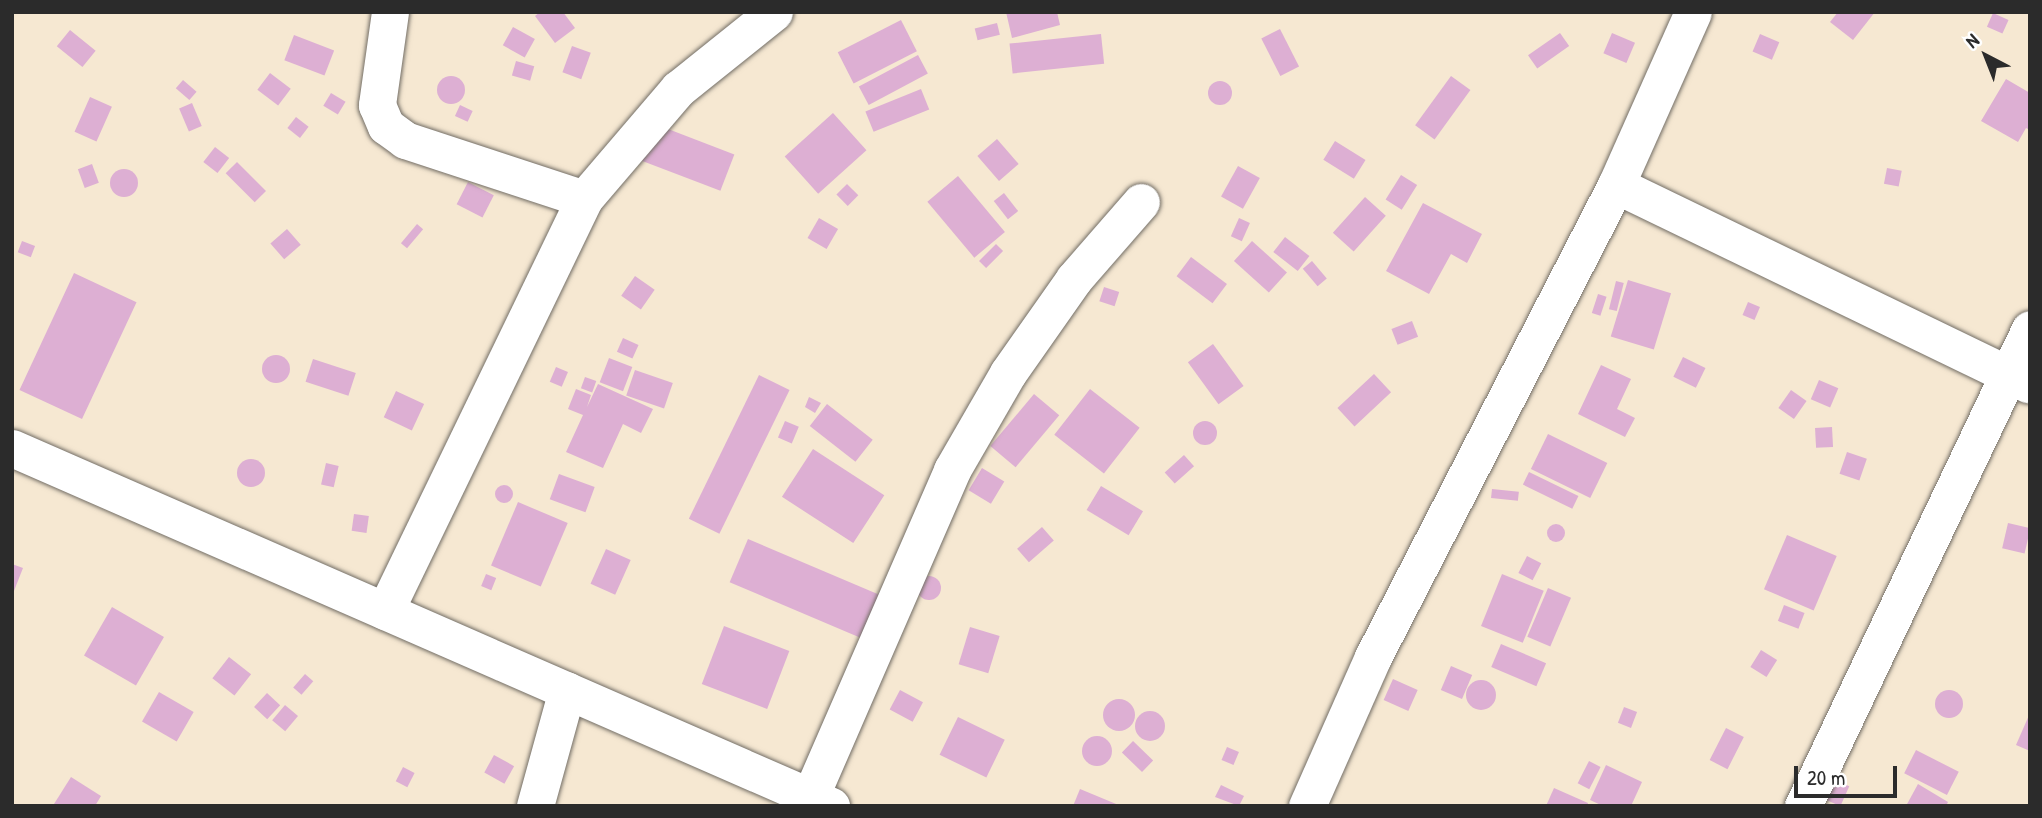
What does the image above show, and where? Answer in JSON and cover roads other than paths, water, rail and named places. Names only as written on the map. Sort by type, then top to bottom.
[{"type":"street","points":[[390,12],[377,105],[386,126],[405,140],[584,199]]},
{"type":"street","points":[[385,611],[584,199],[678,89],[774,12]]},
{"type":"street","points":[[1307,806],[1373,657],[1616,185],[1693,12]]},
{"type":"street","points":[[1616,185],[2019,379]]},
{"type":"street","points":[[12,448],[820,801],[952,470],[1015,362],[1074,279],[1141,202]]},
{"type":"street","points":[[1803,806],[2019,379],[2030,329]]},
{"type":"street","points":[[535,806],[567,690]]}]
